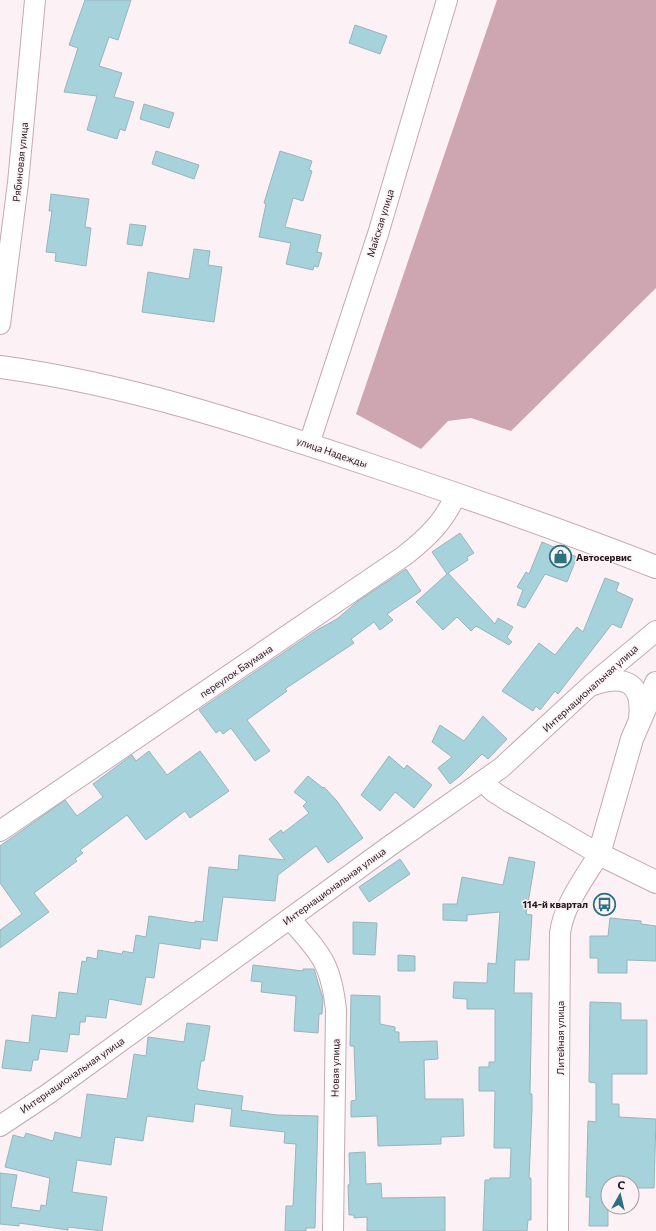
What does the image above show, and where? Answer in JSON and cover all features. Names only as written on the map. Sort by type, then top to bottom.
[{"type":"street","name":"Рябиновая улица","points":[[0,324],[18,183],[35,0]]},
{"type":"street","name":"Майская улица","points":[[309,444],[378,234],[447,0]]},
{"type":"street","name":"улица Надежды","points":[[0,367],[70,377],[143,394],[236,420],[456,494],[656,567]]},
{"type":"street","name":"переулок Баумана","points":[[0,831],[404,556],[420,544],[440,524],[456,494]]},
{"type":"street","name":"Интернациональная улица","points":[[0,1126],[48,1094],[441,809],[483,782],[511,760],[591,685],[656,631]]},
{"type":"street","points":[[591,685],[618,680],[631,685],[637,691],[640,699],[639,719]]},
{"type":"street","points":[[599,854],[626,758],[639,719],[656,684]]},
{"type":"street","points":[[483,782],[494,792],[508,801],[599,854],[656,882]]},
{"type":"street","name":"Литейная улица","points":[[558,1231],[561,922],[567,906],[599,854]]},
{"type":"street","name":"Новая улица","points":[[290,919],[321,955],[328,967],[335,994],[336,1010],[332,1231]]},
{"type":"shaded area","points":[[497,0],[656,0],[656,288],[511,431],[471,418],[448,421],[421,449],[356,414]]},
{"type":"building","points":[[85,0],[131,0],[118,40],[109,37],[99,66],[122,73],[114,97],[134,102],[125,131],[120,129],[117,139],[87,130],[97,96],[64,92],[78,48],[69,45]]},
{"type":"building","points":[[355,25],[387,36],[380,54],[349,43]]},
{"type":"building","points":[[144,104],[174,113],[169,128],[140,119]]},
{"type":"building","points":[[156,151],[199,165],[194,179],[152,164]]},
{"type":"building","points":[[280,151],[312,161],[309,170],[312,171],[303,201],[293,198],[285,227],[321,235],[317,252],[322,253],[318,267],[314,266],[313,270],[286,264],[291,243],[259,237],[266,204],[264,203]]},
{"type":"building","points":[[51,194],[89,199],[85,227],[91,228],[86,266],[55,261],[56,253],[46,252],[52,211],[49,211]]},
{"type":"building","points":[[130,224],[146,226],[142,246],[127,244]]},
{"type":"building","points":[[194,249],[210,251],[208,265],[222,267],[214,322],[142,312],[148,272],[189,279]]},
{"type":"building","points":[[460,533],[474,553],[467,557],[468,560],[448,573],[495,624],[498,618],[513,627],[507,637],[512,642],[509,645],[476,626],[471,631],[457,617],[443,630],[416,602],[447,574],[432,552]]},
{"type":"building","points":[[542,542],[577,557],[567,582],[545,574],[525,608],[517,605],[523,590],[517,587],[526,572],[529,574]]},
{"type":"building","points":[[406,569],[421,591],[387,614],[393,620],[380,630],[374,622],[351,639],[354,643],[285,689],[287,691],[247,720],[270,751],[255,761],[231,728],[223,734],[220,730],[216,733],[199,710],[317,630],[337,619],[358,601]]},
{"type":"building","points":[[605,578],[619,583],[616,591],[633,599],[621,628],[612,624],[558,694],[555,691],[540,710],[536,706],[533,711],[502,691],[539,643],[555,655],[577,627],[583,632]]},
{"type":"building","points":[[483,716],[507,739],[488,759],[482,754],[450,784],[438,768],[452,757],[432,742],[440,725],[464,741]]},
{"type":"building","points":[[149,751],[167,775],[200,751],[229,791],[190,818],[185,811],[146,840],[127,815],[80,850],[83,853],[75,859],[77,861],[34,893],[49,912],[0,948],[0,930],[22,914],[0,883],[0,846],[65,800],[77,816],[103,797],[93,784],[132,755],[136,761]]},
{"type":"building","points":[[389,756],[404,769],[407,765],[432,785],[414,808],[395,792],[380,811],[361,795]]},
{"type":"building","points":[[308,776],[323,788],[324,787],[337,801],[363,838],[328,863],[316,846],[278,875],[275,901],[223,897],[217,941],[201,939],[200,949],[159,943],[154,978],[146,977],[141,1005],[109,999],[106,1018],[86,1016],[85,1022],[80,1022],[79,1035],[70,1034],[67,1052],[40,1049],[38,1060],[33,1060],[31,1071],[2,1068],[6,1040],[29,1043],[32,1015],[56,1018],[59,992],[77,994],[82,961],[86,962],[87,957],[97,959],[98,950],[122,954],[123,951],[133,953],[136,935],[146,937],[149,916],[195,923],[195,921],[203,922],[209,867],[238,870],[239,855],[285,860],[269,839],[281,830],[283,833],[309,813],[303,806],[307,802],[294,792]]},
{"type":"building","points":[[509,857],[535,862],[526,914],[532,915],[529,960],[515,960],[514,993],[532,993],[530,1094],[532,1094],[532,1110],[529,1178],[531,1178],[531,1220],[528,1220],[527,1231],[483,1231],[485,1180],[490,1180],[490,1178],[510,1178],[511,1148],[494,1148],[495,1091],[479,1091],[479,1067],[489,1067],[489,1062],[495,1062],[495,1009],[467,1009],[467,999],[453,998],[454,982],[487,983],[488,963],[496,964],[500,912],[467,915],[467,921],[443,920],[443,904],[457,904],[462,877],[503,885]]},
{"type":"building","points":[[400,859],[410,874],[369,902],[359,887]]},
{"type":"building","points":[[610,918],[641,921],[641,924],[656,926],[656,961],[627,960],[627,973],[598,973],[598,958],[590,958],[590,936],[608,936]]},
{"type":"building","points":[[353,922],[377,923],[375,955],[353,954]]},
{"type":"building","points":[[398,955],[415,956],[415,971],[398,971]]},
{"type":"building","points":[[253,965],[303,971],[303,969],[314,969],[323,999],[322,1014],[319,1014],[318,1033],[294,1031],[296,996],[261,992],[262,982],[251,981]]},
{"type":"building","points":[[351,995],[380,996],[380,1024],[395,1027],[395,1032],[399,1032],[399,1042],[437,1041],[438,1059],[424,1060],[425,1099],[463,1099],[464,1136],[441,1137],[441,1144],[378,1146],[377,1116],[351,1117],[351,1101],[356,1100],[354,1046],[350,1046]]},
{"type":"building","points":[[590,1002],[621,1003],[621,1020],[647,1020],[647,1074],[612,1074],[612,1104],[619,1104],[619,1117],[656,1119],[654,1188],[640,1188],[640,1175],[600,1175],[600,1215],[608,1215],[608,1226],[589,1226],[590,1197],[586,1197],[588,1121],[596,1122],[596,1083],[589,1082]]},
{"type":"building","points":[[187,1023],[210,1026],[204,1061],[201,1061],[197,1088],[199,1090],[243,1096],[241,1110],[277,1115],[318,1116],[315,1228],[306,1228],[306,1231],[285,1231],[286,1206],[293,1206],[296,1144],[284,1143],[285,1132],[230,1126],[232,1109],[197,1104],[195,1104],[193,1122],[147,1116],[143,1141],[115,1137],[111,1165],[77,1160],[72,1192],[107,1197],[102,1231],[68,1227],[68,1230],[19,1223],[19,1226],[0,1224],[0,1173],[17,1175],[11,1207],[40,1211],[41,1205],[46,1206],[50,1178],[5,1167],[13,1135],[24,1138],[26,1133],[53,1141],[55,1132],[81,1138],[87,1094],[127,1099],[134,1054],[146,1056],[148,1037],[184,1042]]},
{"type":"building","points":[[365,1152],[366,1184],[381,1183],[382,1198],[445,1197],[445,1231],[367,1231],[367,1217],[354,1218],[354,1215],[349,1215],[349,1153]]},
{"type":"place","name":"Автосервис","points":[[561,557]]},
{"type":"place","name":"114-й квартал","points":[[604,904]]}]
